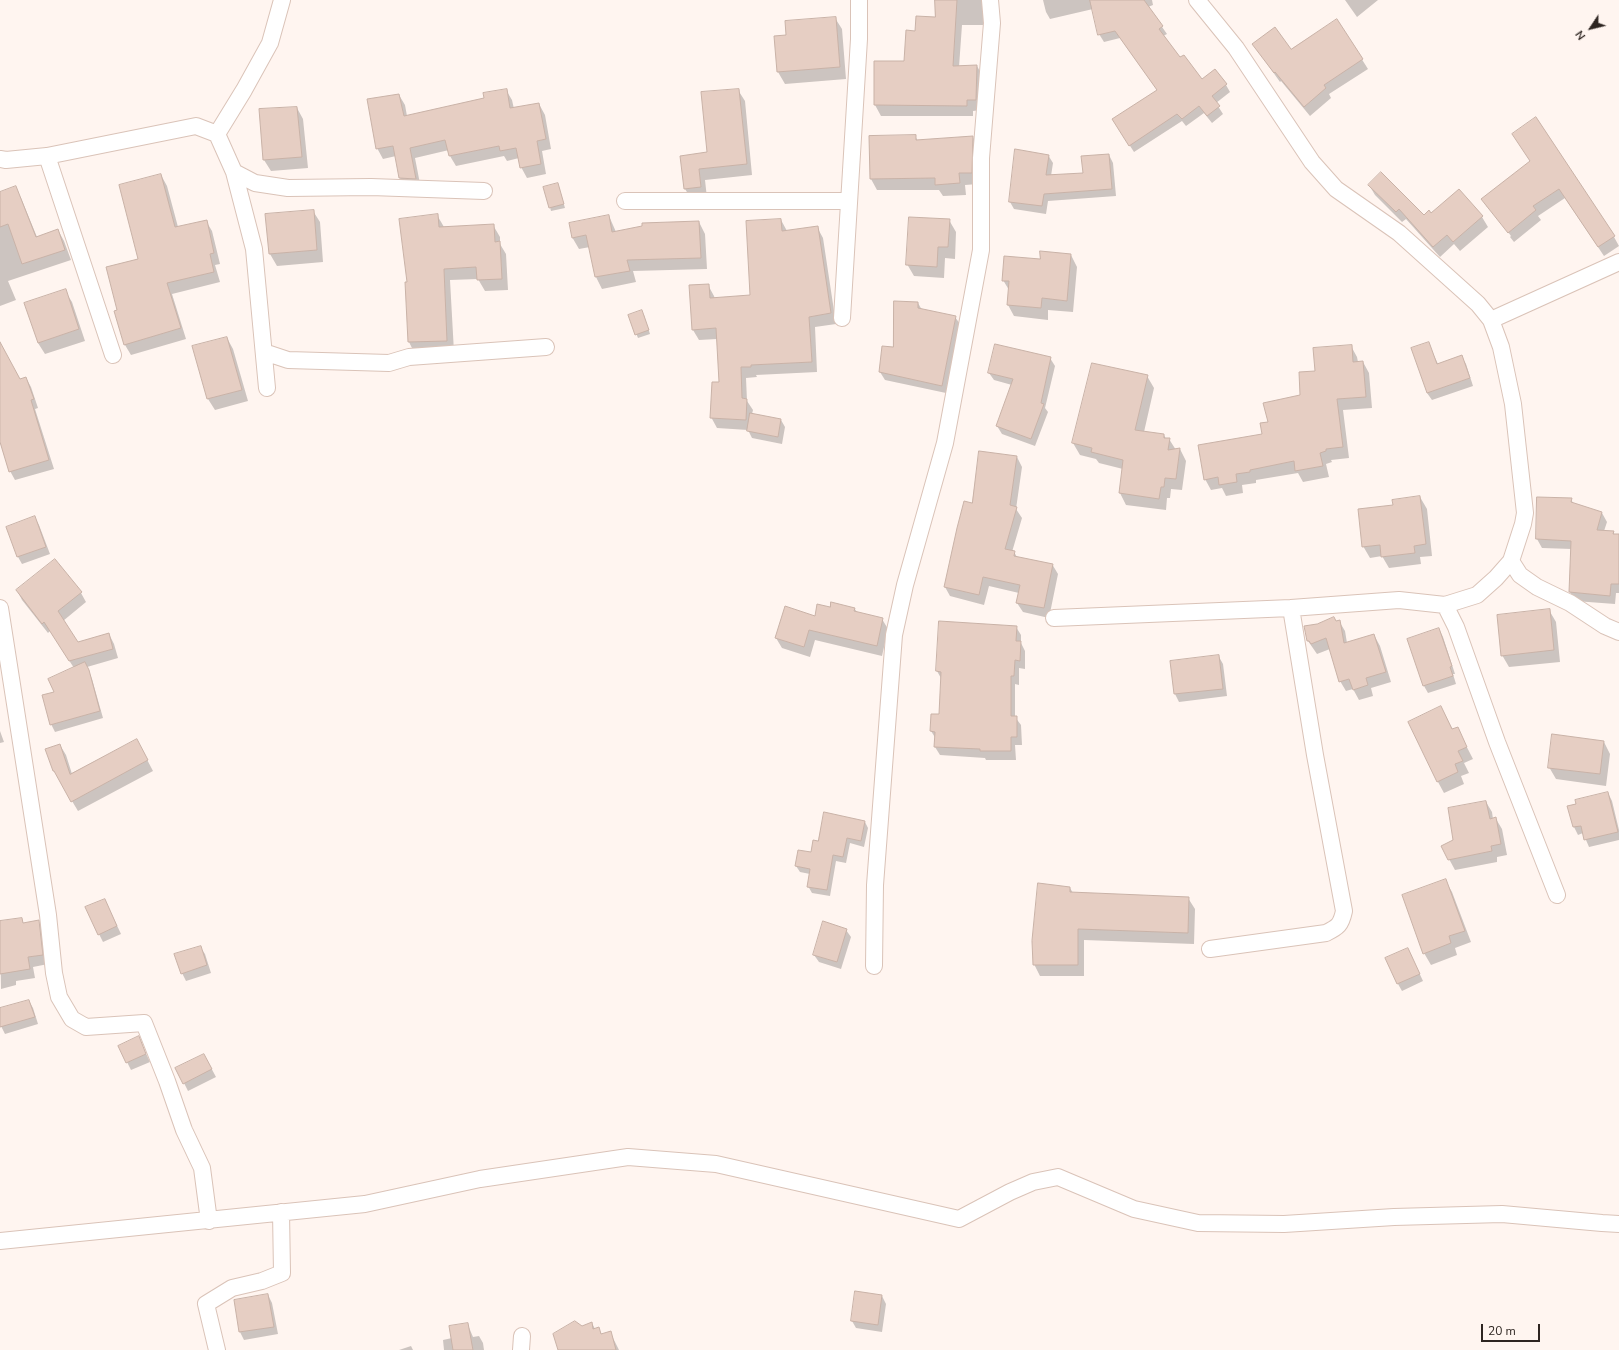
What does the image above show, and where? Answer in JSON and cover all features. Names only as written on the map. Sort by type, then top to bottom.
[{"type":"street","points":[[217,134],[270,43],[282,0]]},
{"type":"street","points":[[842,318],[859,39],[859,0]]},
{"type":"street","points":[[874,966],[875,885],[894,635],[906,578],[945,443],[981,250],[981,158],[992,23],[990,0]]},
{"type":"street","points":[[1054,618],[1291,608],[1400,600],[1445,605],[1477,595],[1496,578],[1511,561],[1523,524],[1525,513],[1513,404],[1501,347],[1491,320],[1478,304],[1399,233],[1336,189],[1312,162],[1236,48],[1197,0]]},
{"type":"street","points":[[0,159],[6,160],[47,156],[196,126],[217,134],[234,172],[254,249],[267,388]]},
{"type":"street","points":[[47,156],[113,355]]},
{"type":"street","points":[[234,172],[255,183],[288,188],[371,187],[484,191]]},
{"type":"street","points":[[625,201],[848,201]]},
{"type":"street","points":[[1491,320],[1619,262]]},
{"type":"street","points":[[264,352],[288,360],[389,363],[409,357],[546,347]]},
{"type":"street","points":[[1511,561],[1520,575],[1537,587],[1570,603],[1604,626],[1619,632]]},
{"type":"street","points":[[1445,605],[1456,627],[1497,742],[1527,815],[1557,896]]},
{"type":"street","points":[[0,608],[48,915],[54,973],[59,997],[72,1019],[86,1026],[144,1023],[167,1081],[184,1130],[202,1168],[209,1221]]},
{"type":"street","points":[[1210,950],[1326,933],[1336,928],[1342,921],[1344,911],[1315,755],[1291,608]]},
{"type":"street","points":[[0,1241],[365,1204],[480,1179],[628,1157],[716,1164],[959,1219],[1010,1192],[1027,1185],[1058,1177],[1134,1209],[1198,1222],[1284,1224],[1394,1217],[1502,1214],[1619,1224]]},
{"type":"street","points":[[217,1350],[206,1304],[232,1288],[262,1281],[282,1273],[280,1212]]},
{"type":"building","points":[[935,0],[957,0],[953,66],[977,65],[976,100],[967,100],[967,106],[874,105],[874,61],[904,61],[906,30],[915,31],[916,16],[935,17]]},
{"type":"building","points":[[1090,0],[1144,0],[1163,26],[1159,29],[1180,57],[1184,55],[1202,79],[1215,69],[1227,84],[1212,96],[1220,106],[1207,116],[1199,106],[1182,119],[1177,114],[1129,146],[1112,119],[1157,90],[1115,31],[1098,35]]},
{"type":"building","points":[[836,17],[840,67],[777,72],[774,36],[786,35],[785,21]]},
{"type":"building","points":[[1337,19],[1363,59],[1324,85],[1326,88],[1304,107],[1275,72],[1274,73],[1252,44],[1275,27],[1291,49]]},
{"type":"building","points":[[507,89],[510,108],[539,103],[546,139],[537,141],[541,164],[520,168],[516,148],[500,151],[499,146],[449,156],[445,140],[410,148],[416,179],[399,178],[393,146],[376,149],[367,99],[399,94],[404,116],[484,98],[483,93]]},
{"type":"building","points":[[739,89],[747,164],[699,169],[701,187],[684,189],[680,156],[707,152],[701,92]]},
{"type":"building","points":[[297,107],[302,157],[263,160],[259,109]]},
{"type":"building","points":[[1536,117],[1615,236],[1598,247],[1559,189],[1533,206],[1536,210],[1508,233],[1481,199],[1530,161],[1512,134]]},
{"type":"building","points":[[916,135],[916,140],[973,136],[972,173],[959,173],[960,183],[935,185],[935,178],[870,179],[869,136]]},
{"type":"building","points":[[1015,149],[1049,155],[1046,175],[1083,173],[1081,156],[1109,154],[1112,189],[1044,194],[1042,206],[1009,202]]},
{"type":"building","points":[[1381,172],[1424,215],[1429,210],[1431,213],[1459,189],[1483,216],[1453,242],[1447,235],[1433,247],[1399,209],[1396,212],[1368,185]]},
{"type":"building","points":[[161,174],[175,227],[207,220],[214,253],[210,254],[214,272],[167,283],[181,328],[124,345],[114,311],[117,310],[106,267],[138,259],[119,185]]},
{"type":"building","points":[[558,183],[564,204],[549,208],[543,187]]},
{"type":"building","points":[[16,186],[36,237],[58,229],[65,250],[22,264],[8,224],[0,227],[0,192]]},
{"type":"building","points":[[314,210],[317,250],[269,254],[265,214]]},
{"type":"building","points":[[438,214],[439,227],[494,224],[495,242],[500,241],[502,279],[477,280],[476,267],[444,269],[447,341],[408,342],[405,282],[407,282],[399,219]]},
{"type":"building","points":[[609,215],[612,232],[642,226],[642,223],[699,221],[701,258],[627,260],[630,271],[595,277],[586,235],[572,238],[569,223]]},
{"type":"building","points":[[909,217],[950,219],[948,247],[938,247],[937,267],[906,265]]},
{"type":"building","points":[[781,219],[782,231],[818,226],[831,313],[809,317],[812,362],[751,365],[751,367],[741,367],[742,398],[747,399],[746,420],[710,418],[712,382],[719,382],[716,328],[692,330],[689,285],[709,284],[710,298],[750,295],[746,221]]},
{"type":"building","points":[[1040,251],[1071,254],[1067,301],[1042,298],[1041,308],[1007,305],[1009,281],[1002,281],[1004,256],[1040,259]]},
{"type":"building","points":[[66,289],[79,329],[38,343],[24,303]]},
{"type":"building","points":[[894,301],[918,302],[918,308],[956,316],[942,386],[879,372],[882,346],[893,347]]},
{"type":"building","points":[[642,310],[649,330],[635,335],[628,315]]},
{"type":"building","points":[[227,337],[242,390],[207,399],[192,346]]},
{"type":"building","points":[[0,342],[20,379],[26,377],[34,399],[31,400],[49,460],[9,472],[0,442]]},
{"type":"building","points":[[1429,342],[1437,364],[1462,355],[1470,378],[1427,393],[1411,348]]},
{"type":"building","points":[[995,344],[1051,357],[1041,403],[1044,404],[1031,439],[996,426],[1013,379],[988,373]]},
{"type":"building","points":[[1352,345],[1353,362],[1363,361],[1366,397],[1337,399],[1343,447],[1326,449],[1326,451],[1320,453],[1323,466],[1295,471],[1294,461],[1236,474],[1237,482],[1219,485],[1218,477],[1204,480],[1198,445],[1262,434],[1260,423],[1268,422],[1263,403],[1300,395],[1299,372],[1315,371],[1313,348]]},
{"type":"building","points":[[1092,363],[1148,375],[1135,430],[1164,434],[1164,438],[1170,438],[1168,450],[1180,448],[1176,479],[1165,478],[1164,487],[1161,487],[1159,499],[1119,493],[1123,460],[1091,452],[1092,448],[1072,443]]},
{"type":"building","points":[[750,413],[781,419],[778,437],[747,431]]},
{"type":"building","points":[[979,451],[1017,456],[1010,505],[1017,507],[1005,549],[1015,551],[1014,556],[1053,564],[1044,608],[1016,603],[1020,585],[983,577],[979,595],[944,587],[964,501],[972,503]]},
{"type":"building","points":[[1420,496],[1426,544],[1414,546],[1415,553],[1381,557],[1380,545],[1362,547],[1358,509],[1393,505],[1392,500]]},
{"type":"building","points":[[1537,497],[1572,498],[1571,502],[1602,512],[1597,530],[1614,531],[1613,534],[1619,534],[1619,584],[1611,584],[1610,596],[1569,592],[1571,541],[1536,539]]},
{"type":"building","points":[[35,516],[46,547],[17,557],[6,527]]},
{"type":"building","points":[[55,559],[82,592],[58,611],[78,642],[109,633],[113,649],[69,661],[44,622],[42,624],[16,590]]},
{"type":"building","points":[[831,602],[855,608],[854,611],[883,618],[877,646],[809,630],[804,647],[775,638],[785,606],[815,616],[817,604],[830,607]]},
{"type":"building","points":[[1550,609],[1554,650],[1501,656],[1497,615]]},
{"type":"building","points":[[1334,617],[1336,621],[1340,620],[1344,643],[1374,634],[1386,672],[1366,678],[1368,685],[1353,690],[1349,679],[1339,682],[1326,638],[1311,644],[1307,641],[1304,626],[1317,624]]},
{"type":"building","points":[[939,621],[1017,626],[1016,641],[1021,641],[1020,661],[1015,660],[1014,676],[1011,676],[1011,716],[1017,716],[1017,737],[1011,737],[1011,751],[980,751],[980,749],[934,747],[935,732],[930,731],[931,714],[939,714],[941,672],[936,671]]},
{"type":"building","points":[[1439,628],[1452,666],[1450,667],[1453,676],[1423,686],[1407,639]]},
{"type":"building","points":[[1219,655],[1223,689],[1174,694],[1170,661]]},
{"type":"building","points":[[85,662],[89,670],[100,711],[50,725],[42,695],[54,692],[48,679]]},
{"type":"building","points":[[1441,706],[1452,729],[1458,727],[1467,747],[1458,751],[1463,761],[1455,764],[1458,772],[1437,782],[1408,722]]},
{"type":"building","points":[[1552,734],[1604,741],[1600,774],[1548,768]]},
{"type":"building","points":[[137,739],[148,760],[71,802],[53,771],[45,749],[60,744],[70,774]]},
{"type":"building","points":[[1608,792],[1618,832],[1584,840],[1581,826],[1573,827],[1567,806],[1576,804],[1575,800]]},
{"type":"building","points":[[1486,801],[1490,819],[1496,817],[1501,844],[1491,846],[1492,851],[1448,860],[1441,846],[1453,840],[1448,808]]},
{"type":"building","points":[[824,812],[865,821],[861,841],[847,838],[843,857],[833,855],[827,890],[807,887],[810,869],[795,866],[798,850],[811,852],[813,840],[818,841]]},
{"type":"building","points":[[1446,879],[1465,931],[1449,936],[1451,943],[1423,954],[1402,895]]},
{"type":"building","points":[[1038,883],[1070,887],[1070,892],[1189,897],[1188,933],[1078,929],[1078,965],[1033,965],[1032,941]]},
{"type":"building","points":[[105,899],[117,926],[98,935],[85,907]]},
{"type":"building","points":[[22,918],[23,923],[39,920],[43,955],[28,957],[30,969],[0,974],[0,921]]},
{"type":"building","points":[[823,921],[847,929],[837,962],[813,955]]},
{"type":"building","points":[[201,946],[207,965],[181,974],[174,954]]},
{"type":"building","points":[[1408,948],[1420,974],[1397,984],[1385,958]]},
{"type":"building","points":[[29,1000],[35,1017],[0,1027],[0,1008]]},
{"type":"building","points":[[139,1036],[146,1054],[126,1063],[118,1046]]},
{"type":"building","points":[[204,1054],[212,1069],[183,1084],[175,1068]]},
{"type":"building","points":[[855,1291],[882,1295],[878,1325],[851,1321]]},
{"type":"building","points":[[268,1294],[274,1327],[239,1332],[234,1300]]},
{"type":"building","points":[[575,1321],[582,1326],[592,1322],[593,1329],[599,1327],[601,1334],[611,1331],[616,1350],[558,1350],[553,1334]]},
{"type":"building","points":[[468,1323],[473,1350],[453,1350],[449,1326]]}]
